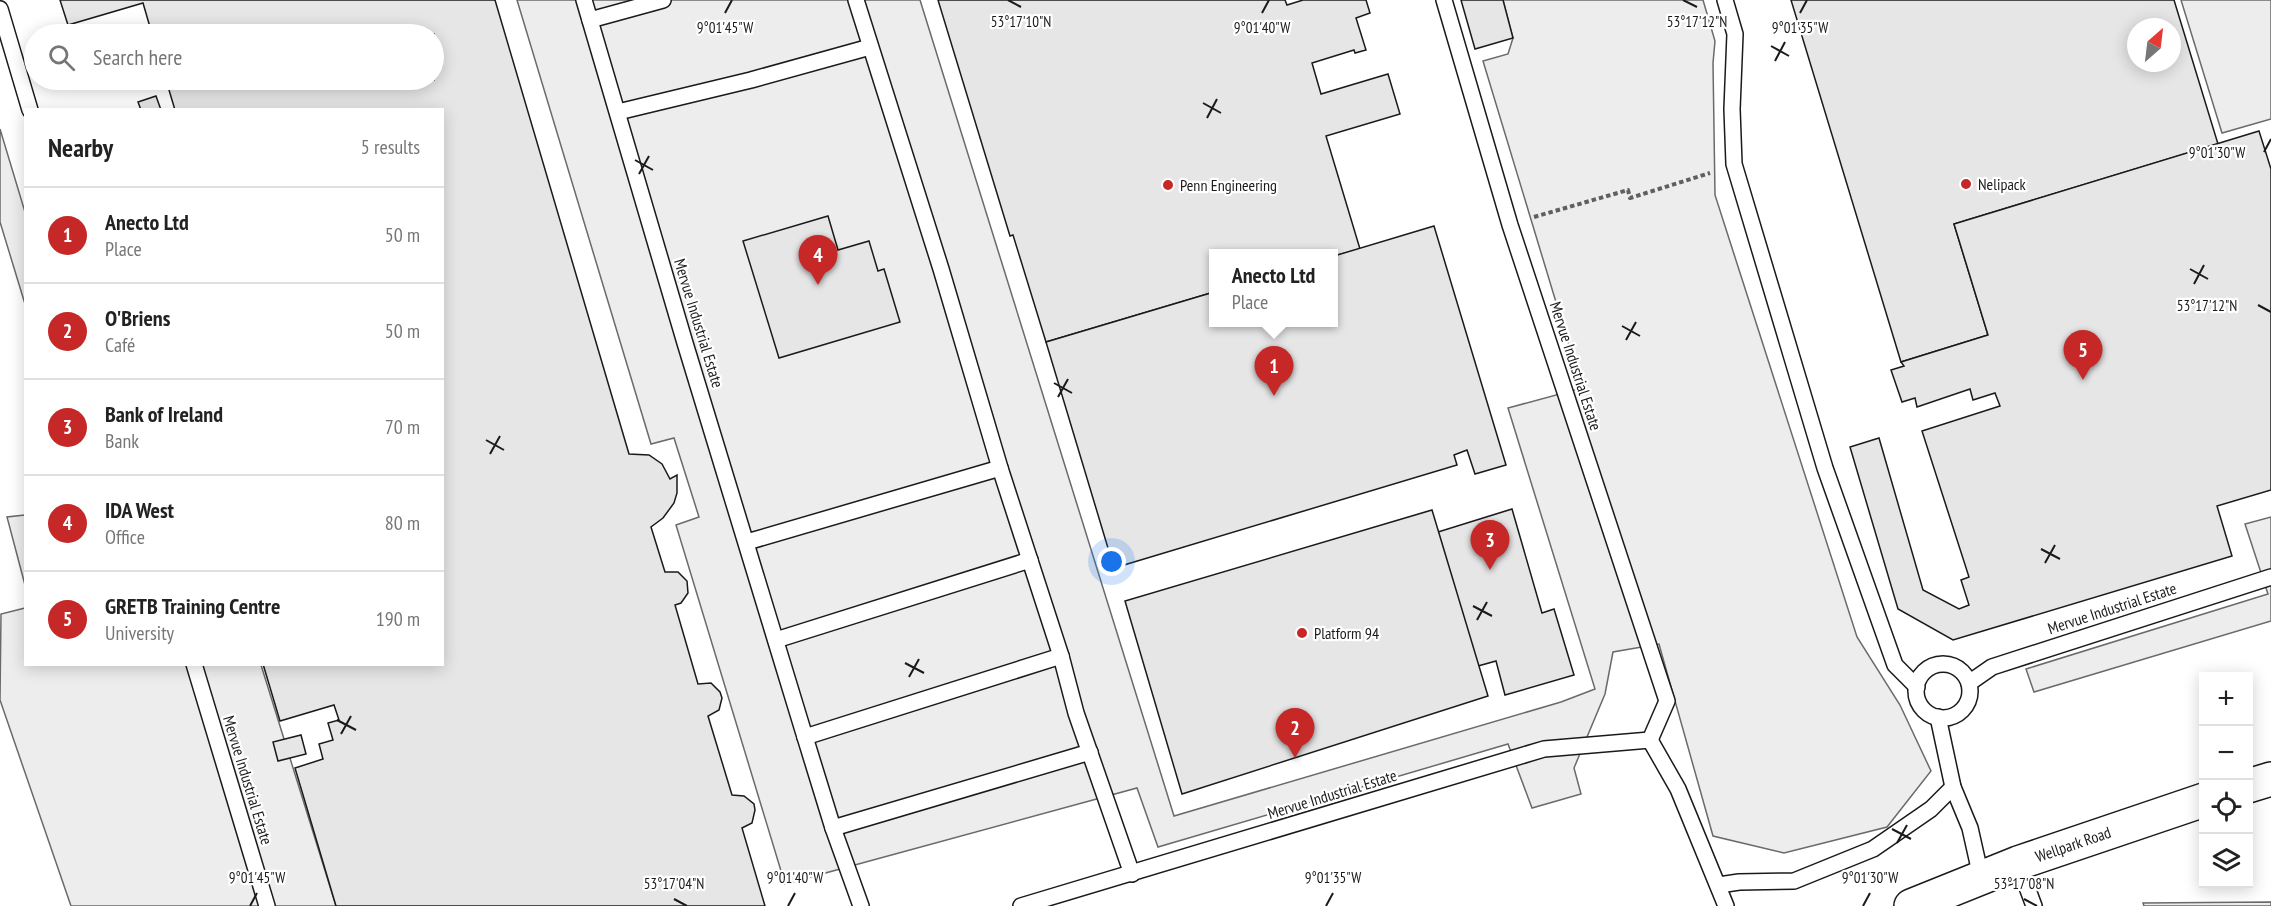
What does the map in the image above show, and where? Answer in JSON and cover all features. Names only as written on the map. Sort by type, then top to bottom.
[{"type":"main road","points":[[2253,784],[2271,779]]},
{"type":"main road","name":"Wellpark Road","points":[[1911,906],[2018,863],[2199,803]]},
{"type":"lane","name":"Mervue Industrial Estate","points":[[584,0],[805,737],[833,828],[861,906]]},
{"type":"lane","points":[[590,20],[663,0]]},
{"type":"lane","points":[[856,0],[941,269],[1000,468],[1061,656],[1076,713],[1132,874]]},
{"type":"lane","name":"Mervue Industrial Estate","points":[[1021,906],[1544,749],[1650,740],[1667,700],[1510,225],[1444,0]]},
{"type":"lane","points":[[1725,0],[1735,34],[1732,110],[1734,164],[1829,479],[1894,665],[1917,687]]},
{"type":"lane","points":[[0,9],[24,90]]},
{"type":"lane","points":[[618,112],[751,80],[870,47]]},
{"type":"lane","points":[[24,90],[29,108]]},
{"type":"lane","points":[[747,542],[1000,468]]},
{"type":"lane","points":[[776,640],[1030,560]]},
{"type":"lane","name":"Mervue Industrial Estate","points":[[1969,683],[1992,667],[2271,577]]},
{"type":"lane","points":[[805,737],[1061,656]]},
{"type":"lane","points":[[1941,665],[1950,665],[1958,669],[1969,683],[1970,690],[1966,706],[1954,716],[1938,717],[1930,715],[1919,703],[1917,687],[1925,672],[1941,665]]},
{"type":"lane","name":"Mervue Industrial Estate","points":[[195,666],[267,906]]},
{"type":"lane","points":[[1938,717],[1953,787],[1970,828],[1982,877]]},
{"type":"lane","points":[[1650,740],[1678,789],[1726,906]]},
{"type":"lane","points":[[833,828],[1090,752]]},
{"type":"lane","points":[[1719,885],[1739,882],[1794,881],[1874,849],[1931,809],[1953,787]]},
{"type":"lane","points":[[2018,863],[2034,906]]},
{"type":"path","points":[[1510,225],[1628,190],[1630,198],[1734,164]]},
{"type":"shaded area","points":[[517,0],[920,0],[1174,816],[1561,702],[1595,689],[1508,408],[1582,388],[1483,61],[1508,54],[1513,38],[1503,0],[1703,0],[1715,41],[1713,63],[1715,195],[1857,637],[1900,705],[1931,771],[1887,827],[1784,853],[1713,836],[1659,644],[1613,652],[1605,694],[1574,768],[1581,794],[1532,808],[1508,744],[1158,847],[1137,788],[785,884],[676,525],[699,517],[674,438],[651,444]]},
{"type":"shaded area","points":[[2181,0],[2271,0],[2271,119],[2222,133]]},
{"type":"shaded area","points":[[0,129],[24,209],[24,301],[0,222]]},
{"type":"shaded area","points":[[24,515],[24,581],[7,517]]},
{"type":"shaded area","points":[[2271,517],[2271,621],[2034,692],[2026,669],[2268,594],[2245,524]]},
{"type":"shaded area","points":[[24,608],[24,666],[261,666],[336,906],[71,906],[0,700],[1,614]]},
{"type":"shaded area","points":[[2271,902],[2271,906],[2144,906],[2143,903]]},
{"type":"building","points":[[60,0],[495,0],[629,454],[649,455],[662,464],[670,479],[677,475],[677,493],[674,503],[663,518],[651,527],[665,572],[678,572],[687,581],[688,593],[681,603],[675,605],[698,684],[711,683],[720,692],[722,698],[719,710],[708,716],[732,795],[744,796],[754,804],[752,823],[742,828],[765,906],[336,906],[295,768],[323,759],[319,744],[333,740],[328,723],[339,720],[334,705],[280,721],[264,666],[444,666],[444,108],[174,108],[169,90],[444,90],[444,24],[149,24],[143,3],[68,24]]},
{"type":"building","name":"Penn Engineering","points":[[938,0],[1285,0],[1287,5],[1303,0],[1366,0],[1370,13],[1356,18],[1366,50],[1355,53],[1354,50],[1312,63],[1321,94],[1388,74],[1400,114],[1326,136],[1360,249],[1338,255],[1338,249],[1209,249],[1209,293],[1046,342],[1013,235],[1010,236]]},
{"type":"building","points":[[1461,0],[1503,0],[1513,38],[1475,49]]},
{"type":"building","name":"Nelipack","points":[[1791,0],[2174,0],[2180,18],[2127,18],[2127,72],[2181,72],[2181,23],[2218,144],[1954,224],[1988,335],[1901,362]]},
{"type":"building","points":[[156,96],[160,108],[140,108],[138,102]]},
{"type":"building","points":[[2259,131],[2271,169],[2271,490],[2217,506],[2232,556],[1953,640],[1898,609],[1850,447],[1879,438],[1923,590],[1959,609],[1969,605],[1961,580],[1969,577],[1922,431],[2000,406],[1995,393],[1973,400],[1970,389],[1917,407],[1915,398],[1902,402],[1891,370],[1904,366],[1901,362],[1988,335],[1954,224]]},
{"type":"building","points":[[828,216],[838,250],[869,241],[878,271],[884,269],[900,322],[779,358],[743,241]]},
{"type":"building","points":[[1434,226],[1506,465],[1475,474],[1467,450],[1454,455],[1457,465],[1114,568],[1046,342],[1209,293],[1209,327],[1338,327],[1338,255]]},
{"type":"building","points":[[1512,509],[1542,613],[1554,609],[1574,675],[1505,695],[1496,661],[1478,666],[1438,532]]},
{"type":"building","name":"Platform 94","points":[[1432,510],[1488,696],[1182,794],[1125,601]]},
{"type":"building","points":[[301,735],[306,754],[278,761],[273,742]]},
{"type":"place","name":"Nelipack","points":[[1966,184]]},
{"type":"place","name":"Penn Engineering","points":[[1168,185]]},
{"type":"place","name":"IDA West","points":[[818,285]]},
{"type":"place","name":"GRETB Training Centre","points":[[2083,380]]},
{"type":"place","name":"Anecto Ltd","points":[[1274,396]]},
{"type":"place","name":"Bank of Ireland","points":[[1490,570]]},
{"type":"place","name":"Platform 94","points":[[1302,633]]},
{"type":"place","name":"O'Briens","points":[[1295,758]]}]
